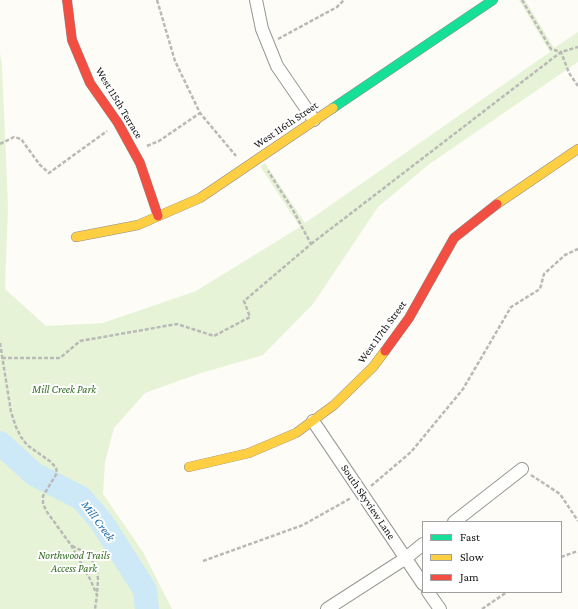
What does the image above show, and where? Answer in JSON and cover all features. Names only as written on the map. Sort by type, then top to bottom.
[{"type":"street","name":"West 115th Terrace","points":[[67,0],[72,40],[90,83],[118,123],[140,163],[158,216]]},
{"type":"street","points":[[256,0],[262,28],[277,66],[314,120]]},
{"type":"street","name":"West 116th Street","points":[[76,237],[138,225],[200,198],[493,0]]},
{"type":"street","name":"West 117th Street","points":[[189,467],[249,453],[296,434],[334,405],[373,367],[410,318],[454,238],[490,209],[578,149]]},
{"type":"street","name":"South Skyview Lane","points":[[313,421],[422,582]]},
{"type":"street","points":[[455,521],[522,469]]},
{"type":"street","points":[[327,609],[406,558],[422,545]]},
{"type":"street","points":[[429,593],[440,609]]},
{"type":"path","points":[[157,0],[175,61],[200,113],[239,160],[264,164],[293,210],[311,244]]},
{"type":"path","points":[[268,44],[337,7],[344,0]]},
{"type":"path","points":[[522,0],[551,49],[561,52]]},
{"type":"path","points":[[2,358],[60,358],[80,341],[177,324],[214,336],[250,317],[244,301],[311,244],[561,52],[578,47]]},
{"type":"path","points":[[561,52],[570,73],[578,86]]},
{"type":"path","points":[[133,151],[159,141],[200,113]]},
{"type":"path","points":[[0,144],[14,137],[21,139],[40,165],[49,173],[118,123]]},
{"type":"path","points":[[203,561],[304,525],[370,486],[411,452],[463,389],[510,307],[540,289],[544,274],[565,255],[578,249]]},
{"type":"path","points":[[0,343],[11,412],[16,427],[27,445],[51,462],[56,468],[57,473],[43,496],[43,504],[71,546],[90,579],[97,596]]},
{"type":"path","points":[[522,469],[560,494],[578,521]]},
{"type":"path","points":[[71,546],[84,552],[92,560],[97,570],[98,579],[95,609]]},
{"type":"path","points":[[562,557],[578,551]]},
{"type":"path","points":[[482,609],[506,593]]},
{"type":"green space","name":"Mill Creek Park","points":[[519,0],[525,0],[554,48],[578,32],[578,62],[428,165],[378,207],[313,304],[263,355],[198,374],[145,393],[114,428],[105,462],[103,494],[143,552],[172,609],[0,609],[0,53],[2,65],[8,207],[5,289],[46,326],[103,323],[196,291],[300,227],[260,166],[265,163],[305,223],[550,52]]},
{"type":"waterway","name":"Mill Creek","points":[[0,443],[34,474],[81,498],[101,521],[145,590],[147,609]]},
{"type":"traffic: fast","points":[[333,108],[493,0]]},
{"type":"traffic: slow","points":[[76,237],[138,225],[200,198],[333,108]]},
{"type":"traffic: slow","points":[[497,204],[578,149]]},
{"type":"traffic: slow","points":[[189,467],[249,453],[296,433],[334,405],[373,367],[385,351]]},
{"type":"traffic: jam","points":[[67,0],[72,40],[90,83],[118,123],[140,163],[158,216]]},
{"type":"traffic: jam","points":[[385,351],[409,318],[454,238],[497,204]]},
{"type":"park label","name":"Northwood Trails Access Park","points":[[74,562]]}]
